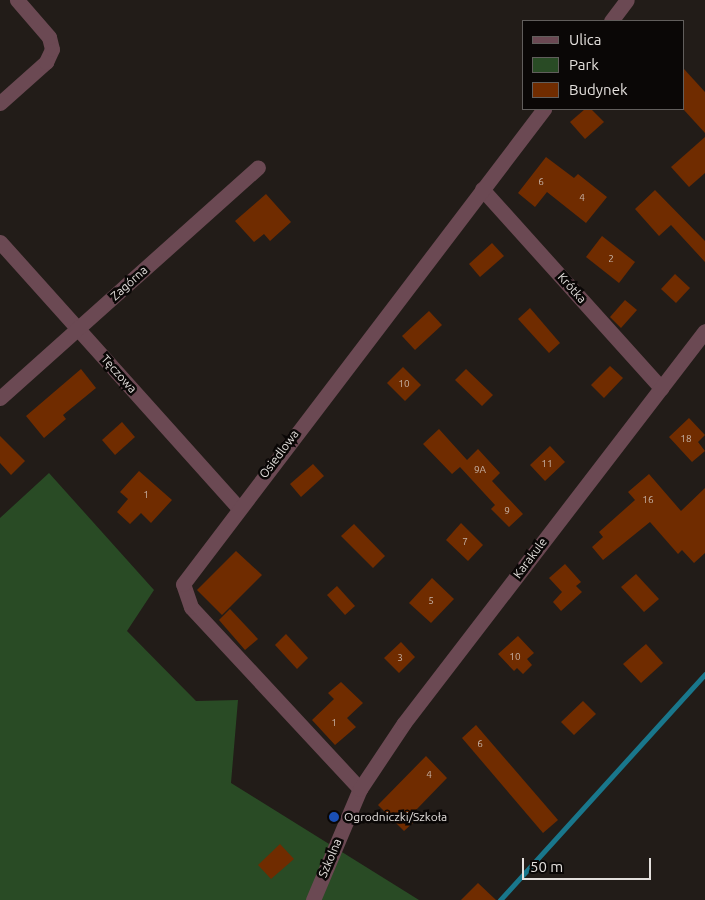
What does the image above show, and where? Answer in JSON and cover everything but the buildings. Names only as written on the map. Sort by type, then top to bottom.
[{"type":"street","points":[[0,103],[46,62],[52,49],[49,37],[17,0]]},
{"type":"street","points":[[612,20],[627,0]]},
{"type":"street","name":"Osiedlowa","points":[[360,789],[191,606],[184,594],[187,577],[238,507],[543,110]]},
{"type":"street","name":"Zagórna","points":[[0,398],[258,167]]},
{"type":"street","name":"Krótka","points":[[482,188],[661,388]]},
{"type":"street","name":"Tęczowa","points":[[0,242],[238,507]]},
{"type":"street","name":"Karakule","points":[[360,789],[404,723],[705,331]]},
{"type":"street","name":"Szkolna","points":[[313,900],[360,789]]},
{"type":"green space","points":[[49,473],[154,590],[127,631],[196,701],[238,700],[231,783],[419,900],[0,900],[0,518]]},
{"type":"waterway","points":[[500,900],[705,674]]},
{"type":"place","name":"Ogrodniczki/Szkoła","points":[[334,817]]}]
